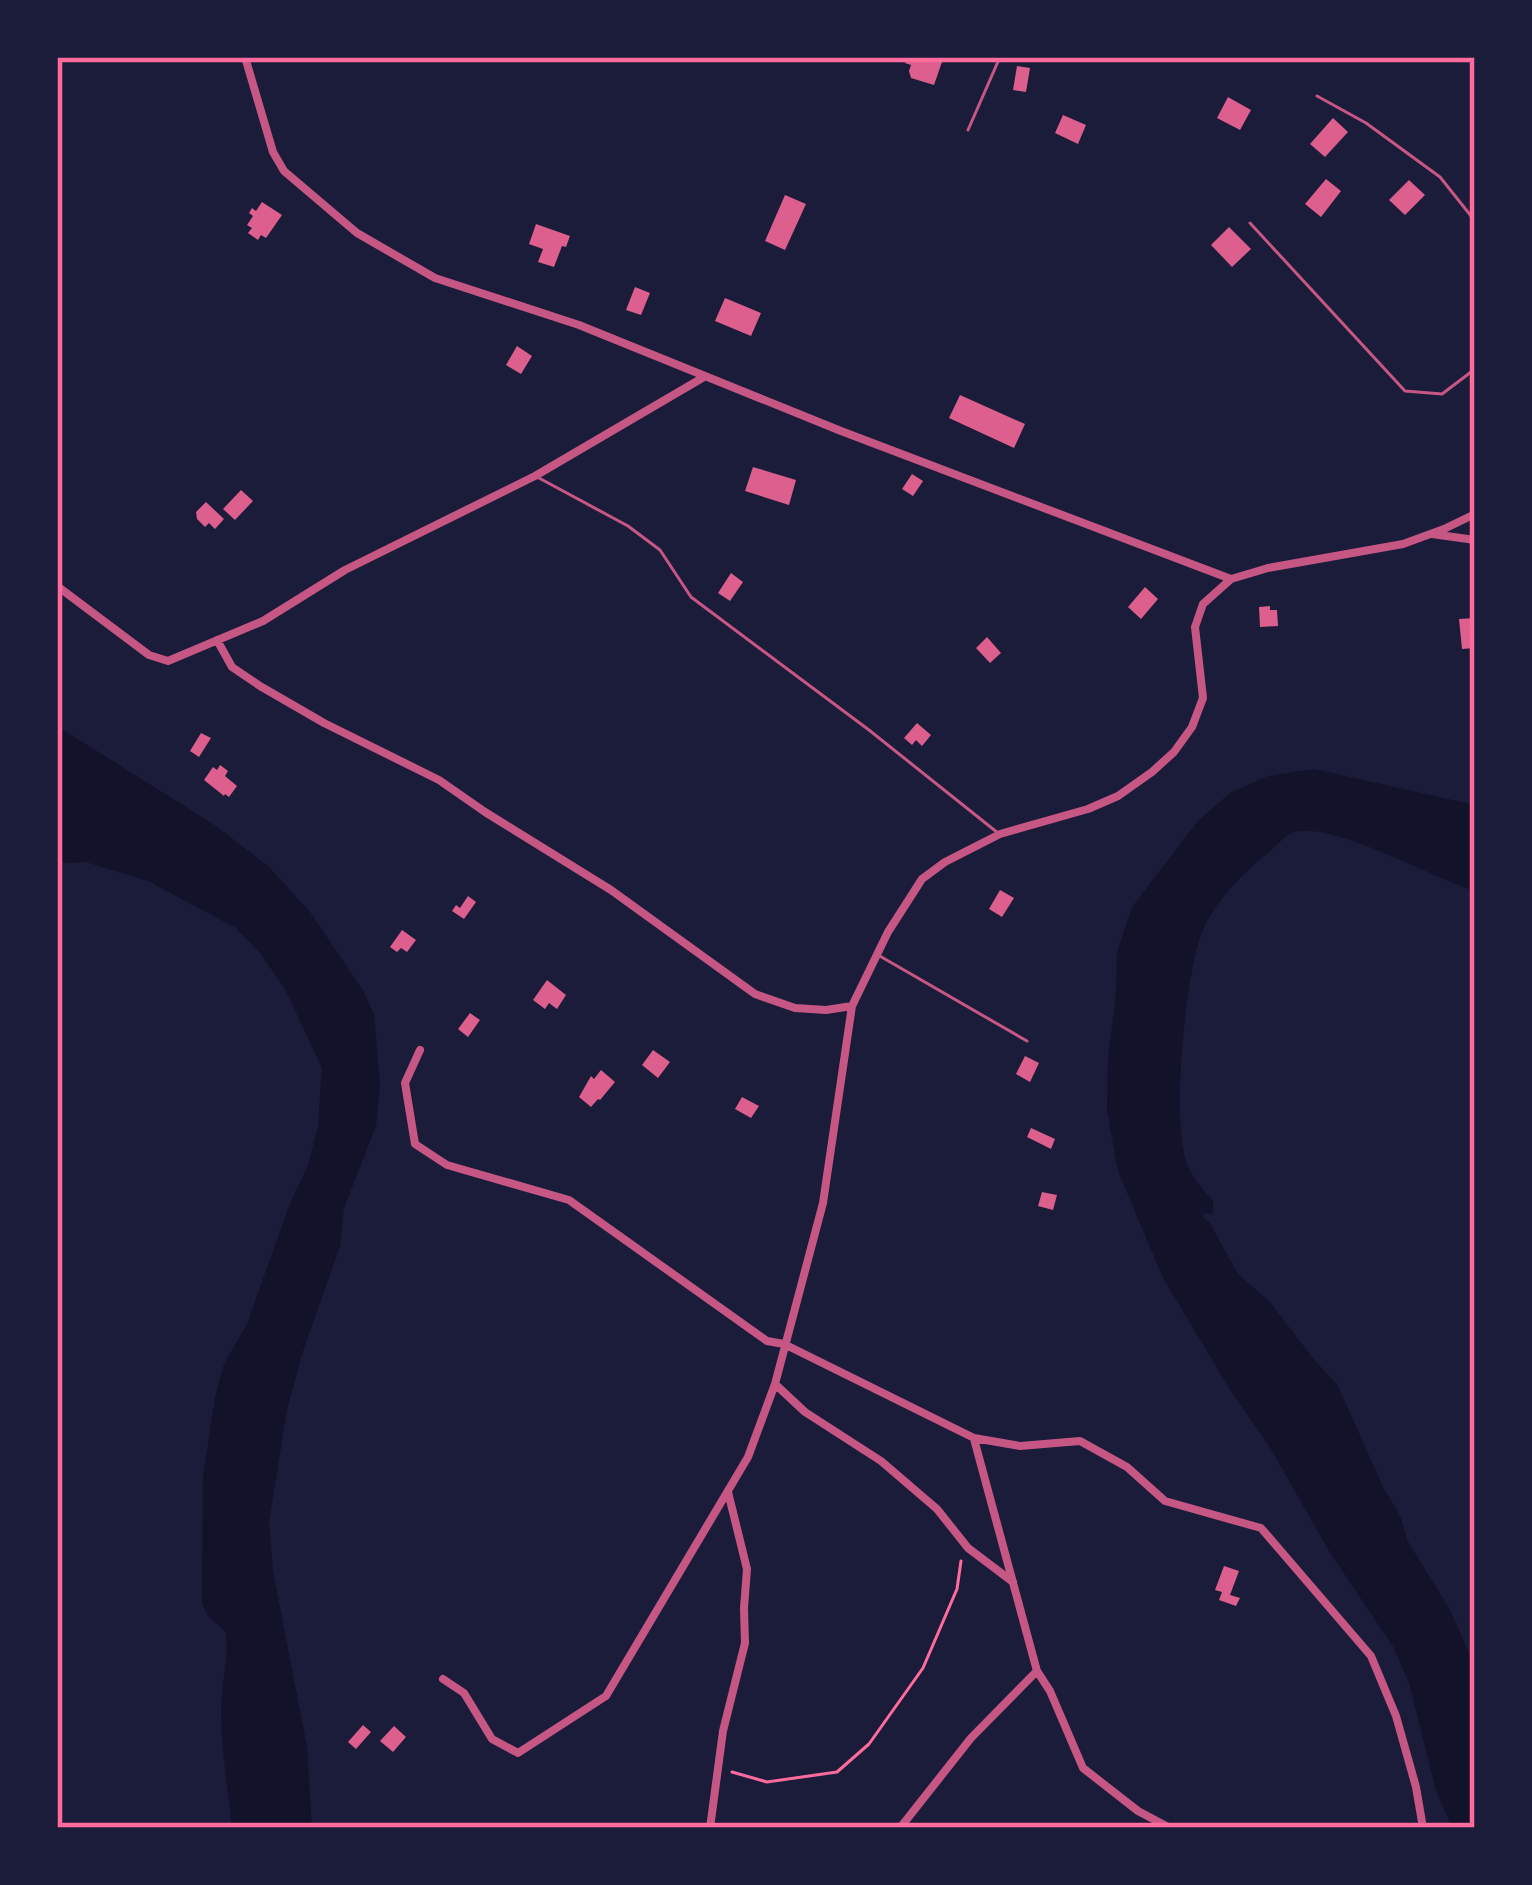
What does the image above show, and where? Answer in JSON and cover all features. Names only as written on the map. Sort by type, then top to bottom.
[{"type":"street","points":[[245,57],[273,152],[284,171],[358,233],[435,278],[579,325],[1231,579]]},
{"type":"street","points":[[57,586],[149,655],[168,661],[263,621],[344,570],[535,476],[706,376]]},
{"type":"street","points":[[443,1679],[464,1693],[492,1739],[518,1753],[606,1696],[748,1457],[775,1384],[823,1203],[852,1006],[903,905],[922,879],[1000,834],[1118,796],[1174,752],[1192,727],[1203,698],[1195,627],[1203,604],[1231,579],[1367,552],[1431,534],[1475,514]]},
{"type":"street","points":[[1431,534],[1475,540]]},
{"type":"street","points":[[217,640],[232,667],[260,686],[439,780],[627,901],[755,994],[795,1007],[852,1006]]},
{"type":"street","points":[[420,1050],[405,1083],[415,1144],[447,1166],[568,1200],[767,1341],[784,1344],[974,1438],[1020,1446],[1080,1441],[1127,1467],[1165,1501],[1261,1528],[1371,1656],[1396,1716],[1417,1787],[1423,1828]]},
{"type":"street","points":[[775,1384],[805,1412],[881,1461],[937,1509],[963,1542],[1013,1582]]},
{"type":"street","points":[[974,1438],[1037,1671],[1083,1768],[1138,1811],[1170,1828]]},
{"type":"street","points":[[710,1828],[723,1731],[745,1643],[746,1569],[728,1490]]},
{"type":"street","points":[[900,1828],[971,1738],[1037,1671]]},
{"type":"lane","points":[[968,130],[1000,57]]},
{"type":"lane","points":[[1317,96],[1366,123],[1440,177],[1475,220]]},
{"type":"lane","points":[[1250,223],[1405,391],[1442,394],[1475,368]]},
{"type":"lane","points":[[535,476],[628,526],[660,550],[691,596],[1000,834]]},
{"type":"lane","points":[[876,955],[1027,1041]]},
{"type":"path","points":[[718,1768],[766,1782],[837,1772],[868,1744],[922,1668],[957,1589],[963,1542]]},
{"type":"shaded area","points":[[57,726],[213,824],[268,866],[310,912],[364,992],[374,1015],[380,1085],[376,1126],[344,1208],[340,1246],[302,1354],[287,1410],[269,1522],[273,1572],[307,1746],[312,1828],[232,1828],[221,1725],[226,1632],[202,1604],[203,1477],[224,1364],[247,1324],[308,1165],[318,1126],[322,1068],[285,989],[236,928],[148,881],[86,862],[57,860]]},
{"type":"shaded area","points":[[1314,769],[1475,805],[1475,891],[1330,834],[1309,831],[1284,838],[1227,892],[1198,944],[1182,1055],[1182,1144],[1189,1169],[1213,1201],[1213,1214],[1203,1217],[1238,1274],[1269,1301],[1337,1384],[1401,1517],[1407,1540],[1450,1610],[1475,1666],[1475,1828],[1451,1825],[1436,1791],[1409,1683],[1394,1648],[1329,1551],[1163,1278],[1118,1171],[1107,1111],[1117,952],[1132,907],[1198,821],[1230,793],[1268,776]]},
{"type":"building","points":[[907,57],[942,62],[934,85],[911,78]]},
{"type":"building","points":[[1017,66],[1030,68],[1026,92],[1013,90]]},
{"type":"building","points":[[1228,97],[1251,110],[1240,130],[1217,118]]},
{"type":"building","points":[[1063,115],[1086,125],[1078,144],[1055,133]]},
{"type":"building","points":[[1333,118],[1348,132],[1325,157],[1310,144]]},
{"type":"building","points":[[1326,179],[1341,191],[1321,217],[1305,204]]},
{"type":"building","points":[[1409,180],[1425,195],[1405,215],[1389,200]]},
{"type":"building","points":[[785,195],[806,204],[785,250],[765,241]]},
{"type":"building","points":[[262,202],[282,215],[266,238],[261,235],[258,240],[248,233],[252,228],[247,225],[252,208],[256,211]]},
{"type":"building","points":[[536,224],[570,236],[554,267],[538,262],[543,249],[529,244]]},
{"type":"building","points":[[1229,227],[1251,249],[1232,267],[1211,245]]},
{"type":"building","points":[[635,287],[650,293],[641,315],[626,310]]},
{"type":"building","points":[[725,298],[761,313],[751,336],[715,321]]},
{"type":"building","points":[[517,346],[532,356],[521,374],[506,365]]},
{"type":"building","points":[[960,395],[1025,424],[1014,448],[949,418]]},
{"type":"building","points":[[753,467],[796,480],[789,505],[745,491]]},
{"type":"building","points":[[912,474],[923,481],[913,496],[902,489]]},
{"type":"building","points":[[241,490],[253,501],[235,520],[223,509]]},
{"type":"building","points":[[206,502],[224,519],[215,529],[197,519],[196,512]]},
{"type":"building","points":[[731,573],[743,582],[730,601],[718,593]]},
{"type":"building","points":[[1145,587],[1158,599],[1141,619],[1128,607]]},
{"type":"building","points":[[1259,607],[1277,610],[1278,626],[1260,627]]},
{"type":"building","points":[[1475,618],[1475,648],[1462,649],[1459,619]]},
{"type":"building","points":[[987,637],[1001,653],[990,663],[976,648]]},
{"type":"building","points":[[917,723],[931,735],[922,746],[904,738]]},
{"type":"building","points":[[201,733],[211,738],[199,757],[190,751]]},
{"type":"building","points":[[220,765],[237,786],[229,797],[204,780]]},
{"type":"building","points":[[1000,890],[1014,898],[1002,917],[989,909]]},
{"type":"building","points":[[468,896],[476,902],[464,919],[452,911]]},
{"type":"building","points":[[402,930],[416,940],[407,952],[401,948],[397,952],[390,947]]},
{"type":"building","points":[[547,980],[566,995],[557,1009],[549,1003],[545,1009],[533,1000]]},
{"type":"building","points":[[470,1013],[480,1020],[468,1037],[458,1029]]},
{"type":"building","points":[[653,1050],[670,1062],[658,1078],[642,1065]]},
{"type":"building","points":[[1025,1056],[1039,1063],[1030,1082],[1016,1074]]},
{"type":"building","points":[[601,1070],[615,1082],[591,1107],[579,1097],[591,1076],[594,1079]]},
{"type":"building","points":[[742,1097],[759,1106],[751,1118],[735,1109]]},
{"type":"building","points":[[1031,1128],[1055,1139],[1051,1149],[1027,1137]]},
{"type":"building","points":[[1042,1192],[1057,1195],[1053,1210],[1038,1206]]},
{"type":"building","points":[[1224,1566],[1239,1571],[1230,1595],[1240,1598],[1236,1606],[1219,1600],[1222,1592],[1215,1590]]},
{"type":"building","points":[[363,1725],[371,1732],[356,1749],[348,1742]]},
{"type":"building","points":[[394,1726],[406,1737],[393,1752],[380,1741]]}]
